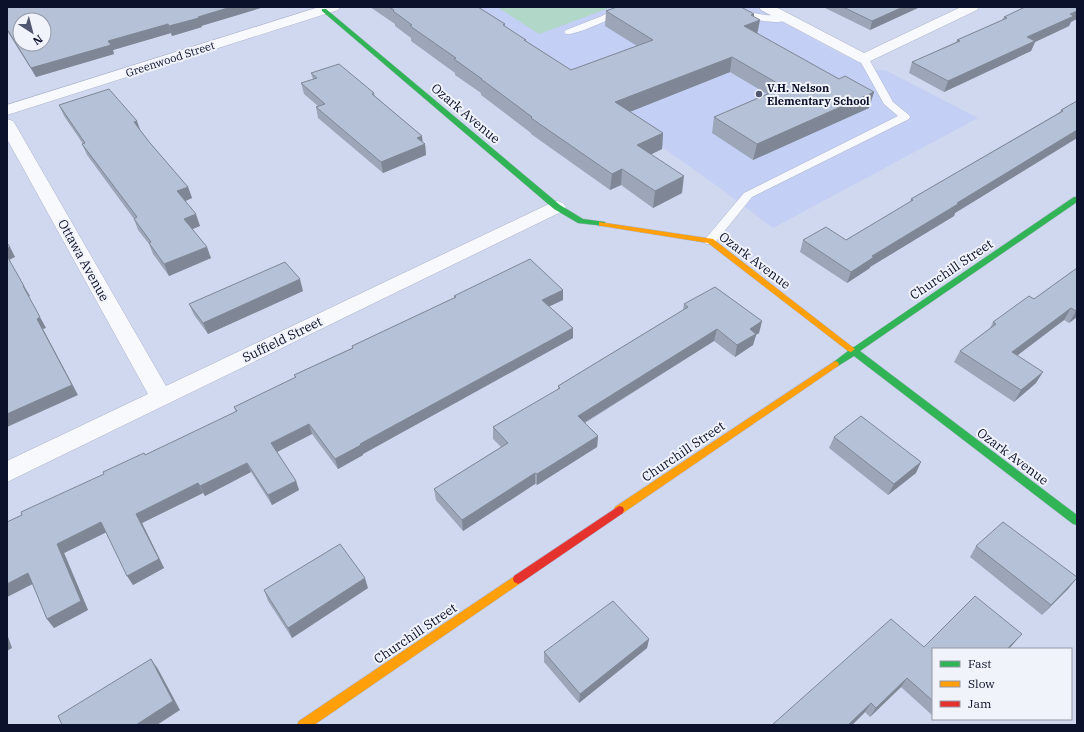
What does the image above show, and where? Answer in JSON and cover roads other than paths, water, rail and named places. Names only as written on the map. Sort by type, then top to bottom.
[{"type":"street","points":[[766,7],[864,59],[972,7]]},
{"type":"street","name":"Greenwood Street","points":[[7,110],[328,8]]},
{"type":"street","name":"Ozark Avenue","points":[[328,8],[557,207],[581,221],[710,241],[1077,521]]},
{"type":"street","name":"Ottawa Avenue","points":[[7,124],[161,397]]},
{"type":"street","name":"Churchill Street","points":[[303,725],[1077,198]]},
{"type":"street","name":"Suffield Street","points":[[7,472],[557,207]]},
{"type":"lane","points":[[569,32],[605,18],[624,7]]},
{"type":"lane","points":[[730,7],[741,13],[763,19],[786,18]]},
{"type":"lane","points":[[710,241],[748,195],[905,117],[888,104],[864,59]]},
{"type":"place","name":"V.H. Nelson Elementary School","points":[[759,94]]}]
